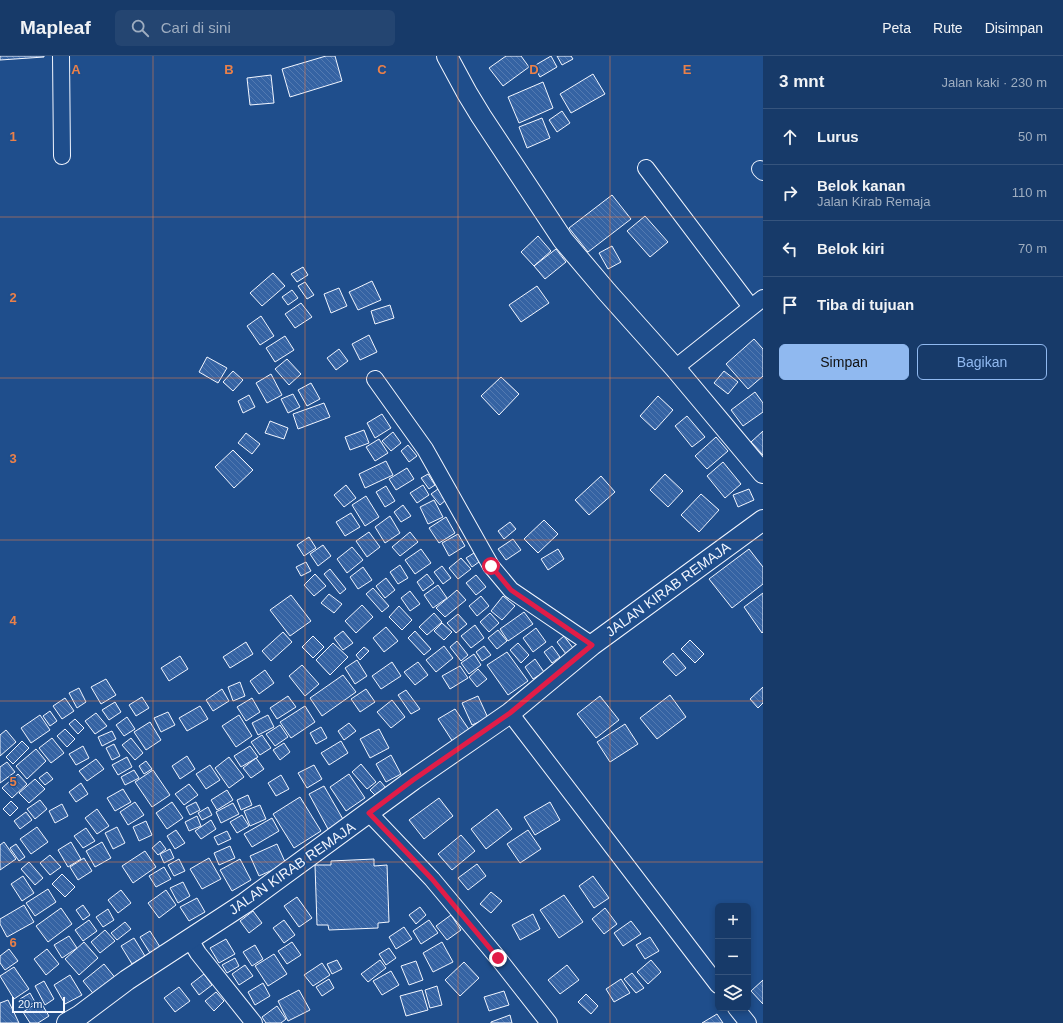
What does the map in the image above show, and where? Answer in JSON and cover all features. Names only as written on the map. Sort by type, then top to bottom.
[{"type":"street","points":[[61,56],[62,156]]},
{"type":"street","points":[[447,56],[481,116],[563,240],[675,368],[763,473]]},
{"type":"street","points":[[646,168],[757,303],[675,368]]},
{"type":"street","points":[[375,379],[425,449],[491,566],[511,590],[592,645]]},
{"type":"street","name":"JALAN KIRAB REMAJA","points":[[67,1023],[79,1016],[127,980],[194,945],[245,903],[413,780],[515,719],[592,645],[763,520]]},
{"type":"street","points":[[515,719],[630,872],[715,981]]},
{"type":"street","points":[[369,813],[432,879],[498,958],[549,1023]]},
{"type":"street","points":[[194,945],[254,1023]]},
{"type":"street","points":[[738,1011],[748,1023]]},
{"type":"building","points":[[0,56],[44,56],[44,57],[0,60]]},
{"type":"building","points":[[326,56],[335,56],[342,81],[290,97],[282,69]]},
{"type":"building","points":[[506,56],[521,56],[529,67],[503,86],[489,68]]},
{"type":"building","points":[[551,56],[557,67],[540,77],[534,66]]},
{"type":"building","points":[[557,56],[571,56],[573,59],[562,65]]},
{"type":"building","points":[[593,74],[605,94],[571,113],[560,94]]},
{"type":"building","points":[[271,75],[274,103],[250,105],[247,78]]},
{"type":"building","points":[[543,82],[553,108],[519,123],[508,97]]},
{"type":"building","points":[[562,111],[570,123],[557,132],[549,120]]},
{"type":"building","points":[[542,118],[550,138],[527,148],[519,127]]},
{"type":"building","points":[[612,195],[631,219],[588,252],[569,228]]},
{"type":"building","points":[[645,216],[668,242],[650,257],[627,231]]},
{"type":"building","points":[[538,236],[551,251],[534,266],[521,252]]},
{"type":"building","points":[[612,246],[621,262],[608,269],[599,253]]},
{"type":"building","points":[[556,249],[566,262],[545,279],[534,266]]},
{"type":"building","points":[[303,267],[308,275],[297,282],[291,274]]},
{"type":"building","points":[[273,273],[285,286],[262,306],[250,293]]},
{"type":"building","points":[[372,281],[381,300],[358,310],[349,292]]},
{"type":"building","points":[[305,282],[314,295],[307,299],[298,286]]},
{"type":"building","points":[[537,286],[549,303],[521,322],[509,305]]},
{"type":"building","points":[[339,288],[347,306],[331,313],[324,294]]},
{"type":"building","points":[[292,290],[298,298],[288,305],[282,297]]},
{"type":"building","points":[[301,303],[312,317],[295,328],[285,314]]},
{"type":"building","points":[[390,305],[394,318],[375,324],[371,311]]},
{"type":"building","points":[[261,316],[274,336],[260,345],[247,326]]},
{"type":"building","points":[[369,335],[377,352],[360,360],[352,344]]},
{"type":"building","points":[[285,336],[294,350],[275,362],[266,348]]},
{"type":"building","points":[[754,339],[763,349],[763,376],[748,389],[726,364]]},
{"type":"building","points":[[339,349],[348,361],[336,370],[327,358]]},
{"type":"building","points":[[207,357],[227,368],[218,383],[199,372]]},
{"type":"building","points":[[287,359],[301,374],[289,385],[275,369]]},
{"type":"building","points":[[233,371],[243,380],[233,391],[223,382]]},
{"type":"building","points":[[724,371],[738,382],[728,394],[714,383]]},
{"type":"building","points":[[271,374],[282,395],[267,403],[256,383]]},
{"type":"building","points":[[501,377],[519,394],[499,415],[481,396]]},
{"type":"building","points":[[311,383],[320,399],[307,406],[298,390]]},
{"type":"building","points":[[755,392],[763,403],[763,412],[743,426],[731,410]]},
{"type":"building","points":[[293,394],[300,407],[288,413],[281,399]]},
{"type":"building","points":[[249,395],[255,407],[243,413],[238,401]]},
{"type":"building","points":[[658,396],[673,410],[655,430],[640,416]]},
{"type":"building","points":[[324,403],[330,417],[298,429],[293,414]]},
{"type":"building","points":[[382,414],[391,428],[375,438],[367,423]]},
{"type":"building","points":[[687,416],[705,437],[692,447],[675,426]]},
{"type":"building","points":[[270,421],[288,428],[284,439],[265,433]]},
{"type":"building","points":[[364,430],[369,443],[350,450],[345,437]]},
{"type":"building","points":[[763,431],[763,455],[751,442]]},
{"type":"building","points":[[393,432],[401,443],[391,451],[382,441]]},
{"type":"building","points":[[246,433],[260,444],[252,454],[238,443]]},
{"type":"building","points":[[716,437],[728,451],[707,469],[695,456]]},
{"type":"building","points":[[379,439],[388,453],[375,461],[366,447]]},
{"type":"building","points":[[408,445],[417,456],[409,462],[401,451]]},
{"type":"building","points":[[233,450],[253,470],[234,488],[215,467]]},
{"type":"building","points":[[386,461],[393,475],[365,488],[359,474]]},
{"type":"building","points":[[723,462],[741,484],[725,498],[707,476]]},
{"type":"building","points":[[407,468],[414,479],[396,490],[389,479]]},
{"type":"building","points":[[428,474],[435,485],[429,489],[421,478]]},
{"type":"building","points":[[665,474],[683,491],[668,507],[650,490]]},
{"type":"building","points":[[601,476],[615,492],[589,515],[575,500]]},
{"type":"building","points":[[346,485],[356,498],[344,507],[334,495]]},
{"type":"building","points":[[423,485],[429,495],[417,503],[410,493]]},
{"type":"building","points":[[386,486],[395,501],[385,507],[376,492]]},
{"type":"building","points":[[438,489],[447,499],[440,505],[431,494]]},
{"type":"building","points":[[749,489],[754,500],[738,507],[733,495]]},
{"type":"building","points":[[701,494],[719,510],[699,532],[681,515]]},
{"type":"building","points":[[366,496],[379,517],[365,526],[352,505]]},
{"type":"building","points":[[434,500],[443,517],[428,524],[420,507]]},
{"type":"building","points":[[403,505],[411,516],[401,522],[394,512]]},
{"type":"building","points":[[351,513],[360,527],[345,536],[336,522]]},
{"type":"building","points":[[390,516],[400,533],[385,543],[375,527]]},
{"type":"building","points":[[446,517],[455,533],[439,543],[429,528]]},
{"type":"building","points":[[544,520],[558,534],[538,553],[524,539]]},
{"type":"building","points":[[510,522],[516,529],[504,539],[498,531]]},
{"type":"building","points":[[369,532],[380,547],[367,557],[356,541]]},
{"type":"building","points":[[410,532],[418,542],[400,556],[392,547]]},
{"type":"building","points":[[458,534],[465,546],[449,556],[442,543]]},
{"type":"building","points":[[309,537],[316,548],[304,556],[297,545]]},
{"type":"building","points":[[513,539],[521,550],[506,560],[498,549]]},
{"type":"building","points":[[323,545],[331,556],[318,566],[310,554]]},
{"type":"building","points":[[352,547],[363,560],[347,573],[337,559]]},
{"type":"building","points":[[421,549],[431,563],[415,574],[405,560]]},
{"type":"building","points":[[558,549],[564,559],[548,570],[541,559]]},
{"type":"building","points":[[749,549],[763,567],[763,584],[732,608],[709,579]]},
{"type":"building","points":[[474,553],[479,562],[472,567],[466,558]]},
{"type":"building","points":[[461,558],[471,569],[458,579],[449,568]]},
{"type":"building","points":[[306,562],[311,571],[301,576],[296,567]]},
{"type":"building","points":[[400,565],[408,578],[398,584],[390,572]]},
{"type":"building","points":[[442,566],[451,578],[443,584],[434,572]]},
{"type":"building","points":[[363,567],[372,580],[358,589],[350,577]]},
{"type":"building","points":[[330,569],[346,589],[340,594],[324,574]]},
{"type":"building","points":[[315,574],[326,586],[314,596],[304,585]]},
{"type":"building","points":[[427,574],[434,583],[423,591],[417,582]]},
{"type":"building","points":[[476,575],[486,587],[476,595],[466,583]]},
{"type":"building","points":[[386,578],[395,590],[385,598],[376,586]]},
{"type":"building","points":[[438,585],[447,598],[433,608],[424,595]]},
{"type":"building","points":[[373,588],[389,606],[382,612],[366,594]]},
{"type":"building","points":[[457,590],[466,600],[445,617],[436,608]]},
{"type":"building","points":[[410,591],[420,604],[410,611],[401,598]]},
{"type":"building","points":[[763,593],[763,632],[762,633],[744,607]]},
{"type":"building","points":[[329,594],[342,604],[334,613],[321,603]]},
{"type":"building","points":[[291,595],[311,621],[290,636],[270,610]]},
{"type":"building","points":[[481,596],[489,606],[477,616],[469,606]]},
{"type":"building","points":[[503,596],[515,606],[502,620],[491,611]]},
{"type":"building","points":[[362,605],[373,617],[356,633],[345,621]]},
{"type":"building","points":[[399,606],[412,620],[402,630],[389,617]]},
{"type":"building","points":[[524,612],[533,624],[508,641],[500,629]]},
{"type":"building","points":[[434,613],[442,622],[427,635],[419,627]]},
{"type":"building","points":[[490,613],[499,623],[489,632],[480,622]]},
{"type":"building","points":[[458,614],[467,624],[456,633],[447,623]]},
{"type":"building","points":[[442,623],[452,632],[444,640],[434,631]]},
{"type":"building","points":[[475,625],[484,638],[471,648],[461,636]]},
{"type":"building","points":[[386,627],[398,641],[384,652],[373,638]]},
{"type":"building","points":[[536,628],[546,642],[533,652],[523,638]]},
{"type":"building","points":[[498,630],[507,641],[497,649],[488,638]]},
{"type":"building","points":[[343,631],[353,643],[343,650],[334,638]]},
{"type":"building","points":[[415,631],[431,649],[424,655],[408,638]]},
{"type":"building","points":[[283,632],[292,642],[271,661],[262,651]]},
{"type":"building","points":[[313,636],[324,647],[313,658],[302,647]]},
{"type":"building","points":[[564,636],[573,648],[566,654],[557,642]]},
{"type":"building","points":[[690,640],[704,654],[695,663],[681,649]]},
{"type":"building","points":[[457,641],[468,655],[461,661],[450,647]]},
{"type":"building","points":[[246,642],[253,654],[230,668],[223,657]]},
{"type":"building","points":[[333,643],[348,657],[330,675],[316,660]]},
{"type":"building","points":[[518,643],[529,655],[521,663],[510,650]]},
{"type":"building","points":[[444,646],[453,658],[436,672],[426,660]]},
{"type":"building","points":[[484,646],[491,655],[482,661],[476,652]]},
{"type":"building","points":[[552,646],[560,657],[552,663],[544,652]]},
{"type":"building","points":[[364,647],[369,651],[360,660],[356,655]]},
{"type":"building","points":[[507,652],[528,681],[508,695],[487,665]]},
{"type":"building","points":[[673,653],[686,668],[676,676],[663,662]]},
{"type":"building","points":[[474,654],[481,665],[469,674],[461,663]]},
{"type":"building","points":[[180,656],[188,669],[169,681],[161,668]]},
{"type":"building","points":[[535,659],[544,672],[533,679],[525,667]]},
{"type":"building","points":[[357,660],[367,676],[355,684],[345,668]]},
{"type":"building","points":[[392,662],[401,676],[381,689],[372,676]]},
{"type":"building","points":[[418,662],[428,675],[415,685],[404,672]]},
{"type":"building","points":[[302,665],[319,684],[305,696],[289,676]]},
{"type":"building","points":[[460,666],[468,678],[450,689],[442,676]]},
{"type":"building","points":[[478,669],[487,679],[477,687],[469,677]]},
{"type":"building","points":[[265,670],[274,683],[259,694],[250,681]]},
{"type":"building","points":[[343,675],[356,692],[322,716],[310,698]]},
{"type":"building","points":[[106,679],[116,695],[101,704],[91,687]]},
{"type":"building","points":[[240,682],[245,696],[233,701],[228,687]]},
{"type":"building","points":[[763,687],[763,703],[758,708],[750,699]]},
{"type":"building","points":[[79,688],[86,702],[77,708],[69,693]]},
{"type":"building","points":[[222,689],[229,701],[213,711],[206,700]]},
{"type":"building","points":[[366,689],[375,702],[360,712],[351,699]]},
{"type":"building","points":[[406,690],[420,709],[411,714],[398,695]]},
{"type":"building","points":[[670,695],[686,717],[657,739],[640,718]]},
{"type":"building","points":[[288,696],[296,707],[277,719],[270,708]]},
{"type":"building","points":[[478,696],[488,718],[472,725],[462,703]]},
{"type":"building","points":[[600,696],[619,720],[596,738],[577,714]]},
{"type":"building","points":[[142,697],[149,708],[136,716],[129,705]]},
{"type":"building","points":[[65,698],[74,711],[62,719],[53,706]]},
{"type":"building","points":[[252,698],[260,712],[246,721],[237,707]]},
{"type":"building","points":[[392,700],[405,717],[391,728],[377,712]]},
{"type":"building","points":[[115,702],[121,712],[109,720],[102,710]]},
{"type":"building","points":[[200,706],[208,719],[187,731],[179,718]]},
{"type":"building","points":[[305,706],[315,722],[291,738],[280,722]]},
{"type":"building","points":[[455,709],[470,731],[453,742],[438,719]]},
{"type":"building","points":[[50,711],[57,721],[50,726],[43,716]]},
{"type":"building","points":[[168,712],[175,725],[161,732],[154,718]]},
{"type":"building","points":[[96,713],[107,726],[95,734],[85,721]]},
{"type":"building","points":[[40,715],[50,730],[31,743],[21,728]]},
{"type":"building","points":[[239,715],[252,736],[236,747],[222,726]]},
{"type":"building","points":[[268,715],[274,727],[258,735],[252,723]]},
{"type":"building","points":[[127,717],[135,729],[124,736],[116,725]]},
{"type":"building","points":[[75,719],[84,728],[78,734],[69,724]]},
{"type":"building","points":[[150,722],[161,740],[146,750],[134,732]]},
{"type":"building","points":[[349,723],[356,731],[344,740],[338,731]]},
{"type":"building","points":[[625,724],[638,744],[610,762],[597,742]]},
{"type":"building","points":[[280,725],[288,737],[275,746],[266,734]]},
{"type":"building","points":[[321,727],[327,738],[316,744],[310,733]]},
{"type":"building","points":[[65,729],[75,739],[67,747],[57,736]]},
{"type":"building","points":[[379,729],[389,748],[370,758],[360,739]]},
{"type":"building","points":[[6,730],[16,742],[0,756],[0,735]]},
{"type":"building","points":[[112,731],[116,739],[102,746],[98,737]]},
{"type":"building","points":[[262,735],[271,748],[260,755],[251,742]]},
{"type":"building","points":[[52,738],[64,753],[51,763],[39,748]]},
{"type":"building","points":[[131,738],[143,753],[135,760],[122,745]]},
{"type":"building","points":[[22,741],[29,748],[13,764],[6,757]]},
{"type":"building","points":[[341,741],[348,753],[329,765],[321,753]]},
{"type":"building","points":[[284,743],[290,752],[280,760],[273,750]]},
{"type":"building","points":[[114,744],[120,756],[112,760],[106,748]]},
{"type":"building","points":[[83,746],[89,758],[76,765],[69,754]]},
{"type":"building","points":[[250,746],[258,757],[241,767],[234,756]]},
{"type":"building","points":[[36,749],[46,761],[27,779],[16,766]]},
{"type":"building","points":[[391,755],[401,774],[386,782],[376,764]]},
{"type":"building","points":[[187,756],[195,769],[180,779],[172,766]]},
{"type":"building","points":[[127,757],[132,767],[118,775],[112,765]]},
{"type":"building","points":[[229,757],[244,777],[229,788],[215,768]]},
{"type":"building","points":[[256,758],[264,769],[251,778],[243,768]]},
{"type":"building","points":[[96,759],[104,769],[87,781],[79,771]]},
{"type":"building","points":[[146,761],[152,769],[144,774],[139,766]]},
{"type":"building","points":[[7,762],[15,772],[0,783],[0,767]]},
{"type":"building","points":[[361,764],[376,782],[367,789],[352,772]]},
{"type":"building","points":[[210,765],[220,780],[206,789],[196,774]]},
{"type":"building","points":[[314,765],[322,779],[307,788],[298,773]]},
{"type":"building","points":[[134,770],[139,778],[125,785],[121,777]]},
{"type":"building","points":[[153,770],[170,795],[152,807],[135,782]]},
{"type":"building","points":[[47,772],[53,779],[45,785],[39,778]]},
{"type":"building","points":[[18,774],[27,784],[12,798],[2,788]]},
{"type":"building","points":[[349,774],[365,798],[346,811],[330,787]]},
{"type":"building","points":[[281,775],[289,789],[276,796],[268,783]]},
{"type":"building","points":[[35,779],[45,789],[29,803],[19,793]]},
{"type":"building","points":[[380,781],[386,788],[377,797],[370,790]]},
{"type":"building","points":[[81,783],[88,794],[76,802],[69,792]]},
{"type":"building","points":[[189,784],[198,795],[184,805],[175,794]]},
{"type":"building","points":[[324,786],[344,821],[328,829],[309,794]]},
{"type":"building","points":[[123,789],[131,802],[115,811],[107,798]]},
{"type":"building","points":[[227,790],[233,800],[217,810],[211,800]]},
{"type":"building","points":[[248,795],[252,805],[241,810],[237,800]]},
{"type":"building","points":[[300,797],[321,831],[294,848],[273,814]]},
{"type":"building","points":[[439,798],[453,816],[424,839],[409,820]]},
{"type":"building","points":[[40,800],[47,809],[35,819],[27,809]]},
{"type":"building","points":[[11,801],[18,808],[10,816],[3,809]]},
{"type":"building","points":[[135,802],[144,815],[128,825],[120,812]]},
{"type":"building","points":[[172,802],[183,818],[167,829],[156,813]]},
{"type":"building","points":[[196,802],[200,810],[190,815],[186,807]]},
{"type":"building","points":[[550,802],[560,820],[535,835],[524,817]]},
{"type":"building","points":[[233,803],[239,814],[221,823],[216,812]]},
{"type":"building","points":[[62,804],[68,816],[55,823],[49,811]]},
{"type":"building","points":[[260,805],[266,819],[250,826],[244,811]]},
{"type":"building","points":[[208,807],[212,815],[202,820],[198,813]]},
{"type":"building","points":[[97,809],[109,826],[97,834],[85,818]]},
{"type":"building","points":[[497,809],[512,829],[486,849],[471,829]]},
{"type":"building","points":[[26,812],[32,820],[20,829],[14,821]]},
{"type":"building","points":[[242,815],[249,826],[237,833],[230,822]]},
{"type":"building","points":[[197,816],[201,826],[189,831],[185,822]]},
{"type":"building","points":[[272,818],[279,831],[252,847],[244,834]]},
{"type":"building","points":[[211,820],[216,829],[201,839],[195,831]]},
{"type":"building","points":[[146,821],[152,835],[139,841],[133,827]]},
{"type":"building","points":[[37,827],[48,842],[31,854],[20,839]]},
{"type":"building","points":[[117,827],[125,843],[113,849],[105,833]]},
{"type":"building","points":[[86,828],[95,841],[83,848],[74,836]]},
{"type":"building","points":[[176,830],[185,843],[175,849],[167,836]]},
{"type":"building","points":[[528,830],[541,849],[520,863],[507,844]]},
{"type":"building","points":[[227,831],[231,839],[218,845],[214,837]]},
{"type":"building","points":[[461,835],[475,851],[452,870],[438,854]]},
{"type":"building","points":[[160,841],[166,849],[158,855],[152,848]]},
{"type":"building","points":[[4,842],[16,859],[0,870],[0,845]]},
{"type":"building","points":[[71,842],[81,859],[68,867],[58,850]]},
{"type":"building","points":[[102,842],[111,858],[95,867],[86,851]]},
{"type":"building","points":[[16,844],[25,857],[19,861],[10,848]]},
{"type":"building","points":[[277,844],[286,864],[259,876],[250,856]]},
{"type":"building","points":[[230,846],[235,858],[219,865],[214,853]]},
{"type":"building","points":[[170,849],[174,858],[164,863],[160,854]]},
{"type":"building","points":[[145,851],[156,867],[133,883],[122,866]]},
{"type":"building","points":[[50,855],[61,867],[50,875],[40,863]]},
{"type":"building","points":[[84,858],[92,871],[78,880],[70,867]]},
{"type":"building","points":[[209,858],[221,879],[202,889],[190,869]]},
{"type":"building","points":[[179,859],[185,871],[174,876],[168,865]]},
{"type":"building","points":[[240,859],[251,880],[232,891],[220,870]]},
{"type":"building","points":[[374,859],[374,866],[387,865],[389,922],[378,923],[378,928],[329,930],[328,925],[317,925],[315,865],[331,865],[331,861]]},
{"type":"building","points":[[29,862],[43,878],[35,885],[21,869]]},
{"type":"building","points":[[477,864],[486,876],[468,890],[458,878]]},
{"type":"building","points":[[164,867],[171,879],[156,887],[149,876]]},
{"type":"building","points":[[62,874],[75,887],[65,897],[52,884]]},
{"type":"building","points":[[23,876],[34,893],[22,901],[11,884]]},
{"type":"building","points":[[593,876],[609,898],[594,908],[579,886]]},
{"type":"building","points":[[183,882],[190,896],[178,903],[170,888]]},
{"type":"building","points":[[48,889],[56,902],[35,916],[26,903]]},
{"type":"building","points":[[121,890],[131,903],[118,913],[108,900]]},
{"type":"building","points":[[166,890],[176,905],[159,918],[148,903]]},
{"type":"building","points":[[491,892],[502,901],[491,913],[480,904]]},
{"type":"building","points":[[564,895],[583,922],[559,938],[540,910]]},
{"type":"building","points":[[297,897],[312,918],[299,927],[284,906]]},
{"type":"building","points":[[197,898],[205,912],[189,921],[180,907]]},
{"type":"building","points":[[24,905],[34,922],[7,937],[0,924],[0,919]]},
{"type":"building","points":[[83,905],[90,915],[83,920],[76,910]]},
{"type":"building","points":[[420,907],[426,915],[416,924],[409,915]]},
{"type":"building","points":[[61,908],[72,924],[48,942],[36,926]]},
{"type":"building","points":[[605,908],[617,924],[604,934],[592,919]]},
{"type":"building","points":[[108,909],[114,920],[103,927],[96,917]]},
{"type":"building","points":[[253,911],[262,923],[249,933],[240,921]]},
{"type":"building","points":[[533,914],[540,929],[520,940],[512,925]]},
{"type":"building","points":[[451,915],[461,930],[447,940],[436,926]]},
{"type":"building","points":[[89,920],[97,931],[83,941],[75,930]]},
{"type":"building","points":[[284,920],[295,935],[284,943],[273,928]]},
{"type":"building","points":[[429,920],[438,933],[421,944],[413,931]]},
{"type":"building","points":[[631,921],[641,934],[623,946],[614,933]]},
{"type":"building","points":[[125,922],[131,929],[117,940],[111,933]]},
{"type":"building","points":[[404,927],[412,939],[396,949],[389,937]]},
{"type":"building","points":[[105,930],[115,941],[100,953],[91,942]]},
{"type":"building","points":[[150,931],[160,947],[150,953],[140,937]]},
{"type":"building","points":[[69,936],[77,948],[62,958],[54,945]]},
{"type":"building","points":[[650,937],[659,951],[645,959],[636,945]]},
{"type":"building","points":[[134,938],[145,956],[132,964],[121,946]]},
{"type":"building","points":[[226,939],[235,954],[219,963],[210,948]]},
{"type":"building","points":[[84,942],[98,958],[79,975],[65,959]]},
{"type":"building","points":[[292,942],[301,955],[287,964],[278,951]]},
{"type":"building","points":[[442,942],[453,962],[433,972],[423,953]]},
{"type":"building","points":[[255,945],[263,959],[252,966],[243,952]]},
{"type":"building","points":[[389,948],[396,958],[386,965],[379,954]]},
{"type":"building","points":[[9,949],[18,961],[5,970],[0,963],[0,956]]},
{"type":"building","points":[[47,949],[59,964],[46,975],[34,959]]},
{"type":"building","points":[[274,954],[287,974],[268,986],[255,966]]},
{"type":"building","points":[[235,958],[239,966],[227,973],[222,965]]},
{"type":"building","points":[[337,960],[342,969],[332,974],[327,964]]},
{"type":"building","points":[[380,960],[386,968],[368,982],[361,974]]},
{"type":"building","points":[[651,960],[661,972],[648,984],[637,972]]},
{"type":"building","points":[[416,961],[423,980],[409,985],[401,966]]},
{"type":"building","points":[[464,962],[479,978],[460,996],[445,980]]},
{"type":"building","points":[[322,963],[330,975],[313,986],[304,975]]},
{"type":"building","points":[[104,964],[117,980],[96,997],[83,981]]},
{"type":"building","points":[[245,965],[253,976],[239,985],[232,974]]},
{"type":"building","points":[[567,965],[579,980],[560,994],[548,980]]},
{"type":"building","points":[[14,967],[29,989],[14,999],[0,976]]},
{"type":"building","points":[[391,971],[399,985],[382,995],[373,981]]},
{"type":"building","points":[[632,973],[644,988],[636,993],[624,979]]},
{"type":"building","points":[[204,974],[212,985],[199,995],[191,984]]},
{"type":"building","points":[[70,975],[82,995],[65,1004],[54,985]]},
{"type":"building","points":[[329,979],[334,988],[322,996],[316,987]]},
{"type":"building","points":[[621,979],[630,993],[614,1002],[606,989]]},
{"type":"building","points":[[763,980],[763,1004],[751,991]]},
{"type":"building","points":[[44,981],[54,999],[45,1005],[35,986]]},
{"type":"building","points":[[263,983],[270,996],[255,1005],[248,992]]},
{"type":"building","points":[[437,986],[442,1005],[430,1008],[425,990]]},
{"type":"building","points":[[179,987],[190,1001],[175,1012],[164,998]]},
{"type":"building","points":[[299,990],[310,1010],[288,1021],[278,1001]]},
{"type":"building","points":[[422,990],[428,1010],[406,1016],[400,996]]},
{"type":"building","points":[[504,991],[509,1005],[489,1011],[484,997]]},
{"type":"building","points":[[216,992],[224,1001],[214,1011],[205,1001]]},
{"type":"building","points":[[30,993],[35,1002],[25,1008],[20,999]]},
{"type":"building","points":[[586,994],[598,1006],[591,1014],[578,1002]]},
{"type":"building","points":[[8,1000],[19,1023],[0,1023],[0,1003]]},
{"type":"building","points":[[40,1001],[49,1016],[38,1023],[30,1023],[23,1012]]},
{"type":"building","points":[[277,1006],[286,1019],[281,1023],[266,1023],[262,1017]]},
{"type":"building","points":[[717,1014],[723,1023],[702,1023]]},
{"type":"building","points":[[510,1015],[512,1023],[491,1023],[491,1022]]},
{"type":"route","points":[[491,566],[511,590],[592,645],[510,713],[413,780],[369,813],[432,879],[498,958]]}]
